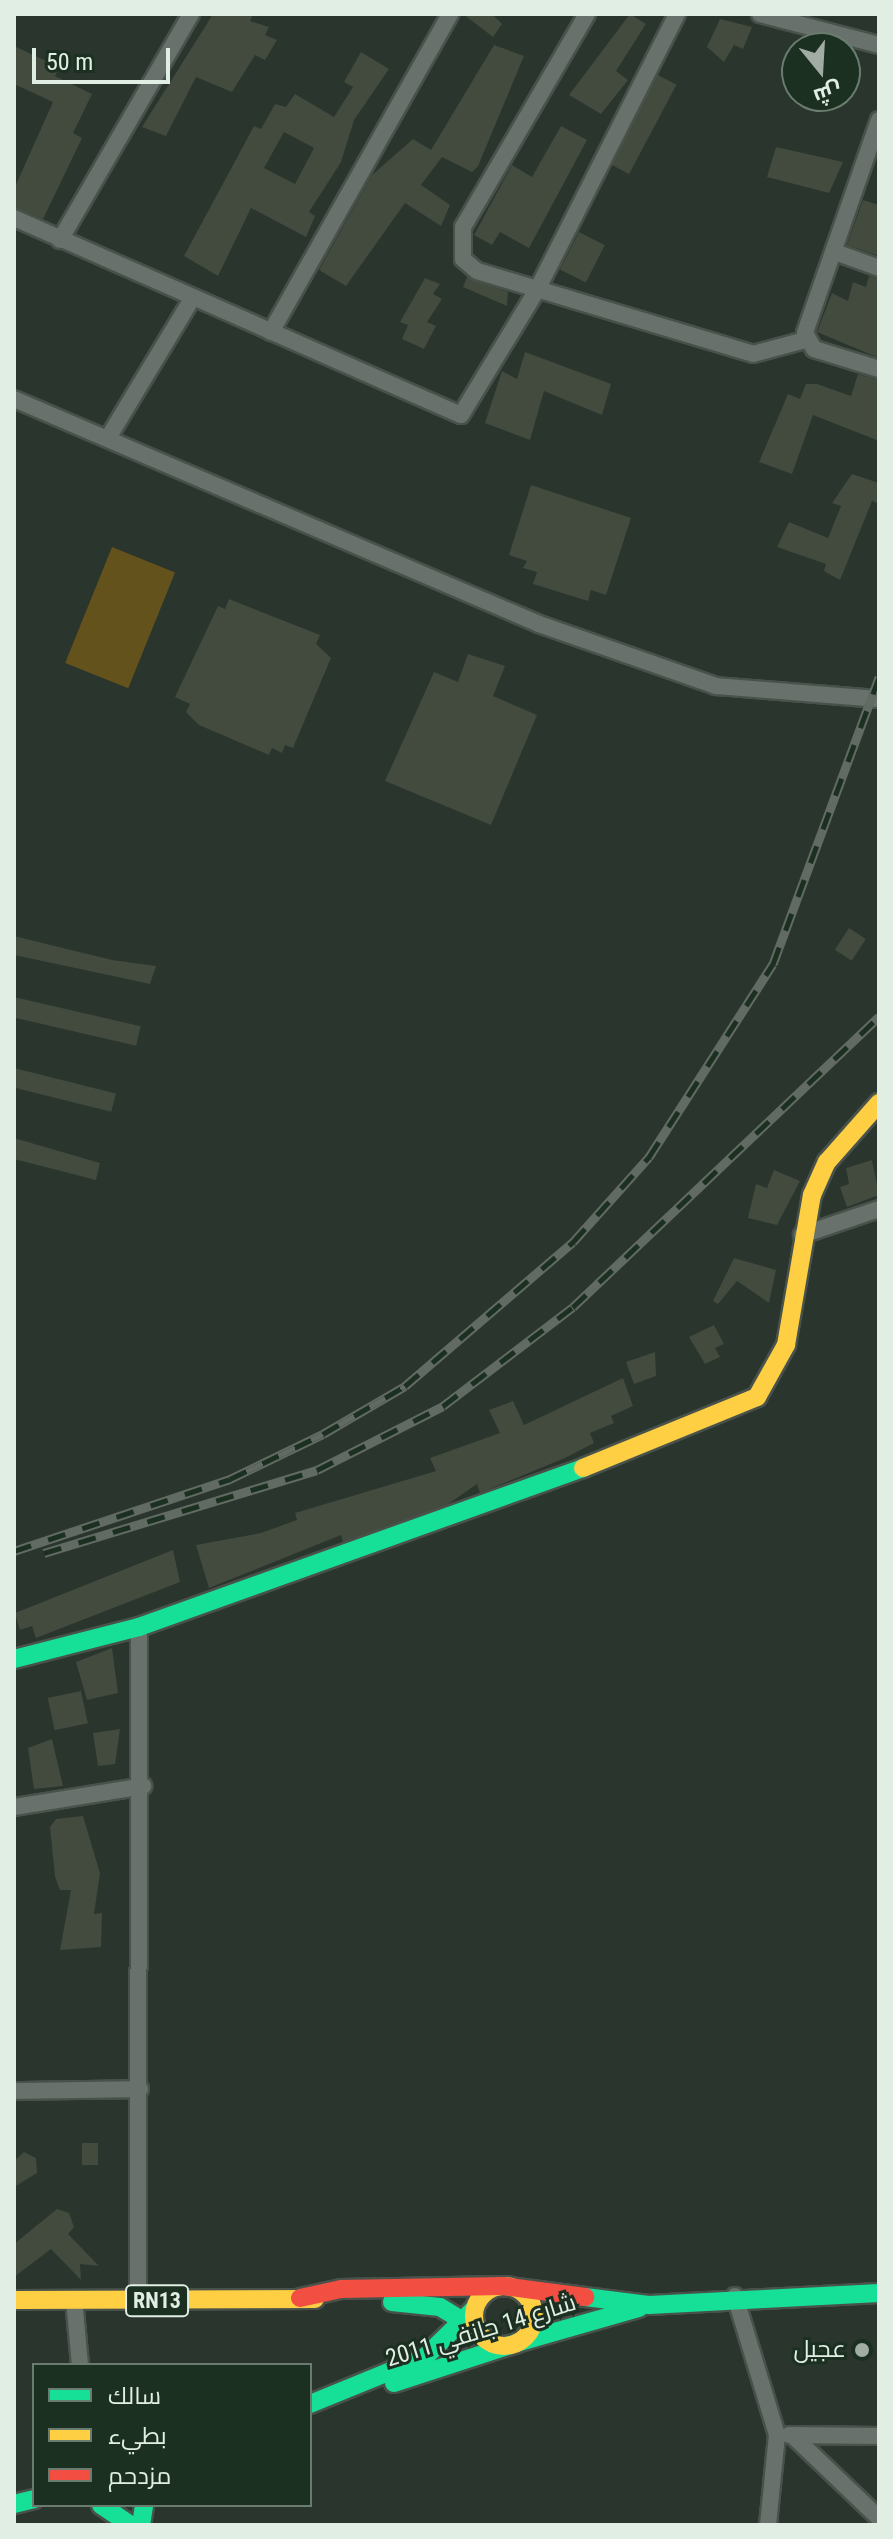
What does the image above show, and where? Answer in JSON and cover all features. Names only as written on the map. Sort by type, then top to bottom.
[{"type":"main road","points":[[14,1659],[139,1627],[569,1478],[757,1397],[786,1345],[802,1235],[827,1162],[879,1103]]},
{"type":"main road","points":[[300,2298],[414,2303],[472,2320],[491,2343],[510,2345],[532,2327],[533,2307],[522,2292],[503,2286],[485,2292],[472,2320]]},
{"type":"main road","name":"RN13","points":[[14,2300],[300,2298],[341,2289],[503,2286],[649,2305],[735,2296],[879,2293]]},
{"type":"main road","name":"شارع 14 جانفي 2011","points":[[318,2401],[649,2305]]},
{"type":"main road","name":"شارع 14 جانفي 2011","points":[[318,2401],[425,2357],[472,2320]]},
{"type":"main road","points":[[104,2507],[131,2525]]},
{"type":"street","points":[[60,240],[191,14]]},
{"type":"street","points":[[271,332],[450,14]]},
{"type":"street","points":[[587,14],[458,240],[463,259],[477,271],[753,354],[805,340],[879,369]]},
{"type":"street","points":[[14,218],[190,302],[271,332],[461,415],[537,290],[677,14]]},
{"type":"street","points":[[760,14],[879,45]]},
{"type":"street","points":[[805,340],[879,120]]},
{"type":"street","points":[[835,252],[879,268]]},
{"type":"street","points":[[108,438],[190,302]]},
{"type":"street","points":[[14,399],[539,624],[716,686],[879,699]]},
{"type":"street","points":[[802,1235],[879,1209]]},
{"type":"street","points":[[138,2301],[143,1786],[139,1627]]},
{"type":"street","points":[[14,1807],[143,1786]]},
{"type":"street","points":[[14,2091],[140,2089]]},
{"type":"street","points":[[735,2296],[784,2435],[879,2518]]},
{"type":"street","points":[[74,2299],[80,2363]]},
{"type":"street","points":[[784,2435],[879,2436]]},
{"type":"street","points":[[768,2525],[784,2435]]},
{"type":"shaded area","points":[[112,547],[175,572],[128,688],[65,663]]},
{"type":"building","points":[[213,14],[253,14],[250,21],[269,27],[265,35],[277,40],[265,60],[255,55],[232,92],[196,77],[166,136],[142,127]]},
{"type":"building","points":[[463,14],[492,14],[502,24],[493,37]]},
{"type":"building","points":[[630,14],[646,24],[616,71],[628,80],[601,114],[569,95]]},
{"type":"building","points":[[720,19],[752,27],[743,49],[734,45],[724,62],[707,47]]},
{"type":"building","points":[[494,45],[524,56],[478,166],[472,172],[442,157],[421,185],[450,205],[441,226],[405,203],[346,286],[319,270],[372,175],[413,139],[431,150]]},
{"type":"building","points":[[14,46],[59,67],[55,76],[92,94],[73,133],[82,138],[43,219],[14,207],[14,189],[53,102],[14,84]]},
{"type":"building","points":[[361,52],[389,69],[354,120],[341,162],[309,212],[315,216],[306,237],[251,208],[218,276],[184,256],[254,126],[261,129],[275,104],[286,107],[295,94],[334,117],[353,87],[344,82]],"holes":[[[284,132],[314,148],[295,184],[264,168]]]},
{"type":"building","points":[[658,75],[677,85],[629,174],[611,164]]},
{"type":"building","points":[[561,126],[587,140],[529,248],[500,232],[492,245],[474,235],[512,165],[532,177]]},
{"type":"building","points":[[776,147],[843,162],[829,193],[767,177]]},
{"type":"building","points":[[863,200],[879,205],[879,256],[847,245]]},
{"type":"building","points":[[579,232],[605,245],[586,283],[560,269]]},
{"type":"building","points":[[869,276],[879,279],[879,358],[817,332],[832,293],[848,301],[853,282],[866,287]]},
{"type":"building","points":[[467,277],[508,292],[507,306],[463,287]]},
{"type":"building","points":[[425,278],[440,284],[433,294],[442,299],[427,322],[436,326],[424,349],[402,339],[408,325],[400,322]]},
{"type":"building","points":[[525,352],[611,384],[602,415],[544,391],[530,440],[485,423],[502,371],[517,379]]},
{"type":"building","points":[[858,374],[879,380],[879,441],[813,415],[792,474],[759,462],[788,394],[800,399],[806,384],[817,384],[851,396]]},
{"type":"building","points":[[852,474],[879,483],[879,504],[872,501],[840,580],[824,571],[826,564],[777,547],[789,522],[828,538],[841,506],[832,503]]},
{"type":"building","points":[[531,485],[631,518],[606,595],[591,590],[588,601],[533,584],[537,572],[523,568],[527,561],[509,555]]},
{"type":"building","points":[[229,599],[320,635],[316,644],[331,658],[293,748],[285,745],[282,753],[272,748],[269,755],[199,725],[186,712],[190,704],[175,697],[218,606],[225,609]]},
{"type":"building","points":[[468,654],[505,666],[493,696],[537,715],[491,825],[385,781],[434,672],[458,682]]},
{"type":"building","points":[[849,928],[866,939],[852,961],[835,950]]},
{"type":"building","points":[[14,936],[112,960],[156,966],[150,984],[14,955]]},
{"type":"building","points":[[14,997],[141,1026],[136,1046],[14,1018]]},
{"type":"building","points":[[14,1068],[116,1093],[111,1112],[14,1088]]},
{"type":"building","points":[[14,1138],[100,1163],[96,1180],[14,1159]]},
{"type":"building","points":[[872,1160],[879,1195],[847,1207],[840,1187],[849,1184],[846,1168]]},
{"type":"building","points":[[774,1170],[800,1181],[777,1225],[748,1218],[756,1184],[767,1188]]},
{"type":"building","points":[[734,1258],[776,1270],[769,1303],[737,1281],[718,1304],[713,1301]]},
{"type":"building","points":[[714,1325],[724,1344],[715,1348],[720,1357],[705,1364],[689,1337]]},
{"type":"building","points":[[655,1352],[656,1376],[634,1384],[626,1362]]},
{"type":"building","points":[[623,1378],[633,1406],[611,1416],[614,1423],[590,1433],[594,1443],[565,1458],[480,1493],[477,1484],[441,1509],[343,1542],[341,1535],[209,1588],[196,1545],[261,1533],[297,1520],[295,1513],[436,1471],[430,1458],[500,1433],[489,1410],[513,1401],[524,1425]]},
{"type":"building","points":[[173,1550],[180,1582],[36,1638],[32,1626],[20,1630],[15,1613]]},
{"type":"building","points":[[112,1648],[118,1693],[87,1700],[76,1662]]},
{"type":"building","points":[[81,1691],[88,1723],[55,1730],[48,1698]]},
{"type":"building","points":[[120,1729],[115,1764],[98,1766],[93,1733]]},
{"type":"building","points":[[52,1739],[63,1786],[34,1789],[28,1748]]},
{"type":"building","points":[[83,1816],[100,1873],[94,1914],[102,1913],[101,1947],[60,1950],[71,1890],[60,1890],[55,1877],[50,1827],[56,1819]]},
{"type":"building","points":[[82,2143],[98,2143],[98,2165],[82,2165]]},
{"type":"building","points":[[24,2152],[36,2158],[37,2173],[14,2187],[14,2161]]},
{"type":"building","points":[[57,2209],[69,2213],[74,2227],[68,2234],[99,2266],[80,2264],[81,2280],[51,2249],[14,2277],[14,2244]]},
{"type":"railway","points":[[14,1551],[230,1479],[323,1434],[405,1386],[573,1242],[649,1157],[773,964],[879,677]]},
{"type":"railway","points":[[44,1553],[317,1470],[443,1406],[573,1307],[879,1017]]},
{"type":"traffic: fast","points":[[14,1659],[139,1627],[583,1468]]},
{"type":"traffic: fast","points":[[585,2297],[649,2305],[879,2293]]},
{"type":"traffic: fast","points":[[392,2302],[440,2307],[476,2329]]},
{"type":"traffic: fast","points":[[516,2343],[639,2308]]},
{"type":"traffic: fast","points":[[312,2403],[425,2357],[474,2309]]},
{"type":"traffic: fast","points":[[394,2383],[510,2345]]},
{"type":"traffic: fast","points":[[14,2504],[32,2500]]},
{"type":"traffic: fast","points":[[104,2507],[131,2525]]},
{"type":"traffic: fast","points":[[141,2525],[144,2507]]},
{"type":"traffic: slow","points":[[583,1468],[757,1397],[786,1345],[812,1195],[827,1162],[879,1103]]},
{"type":"traffic: slow","points":[[504,2286],[515,2288],[525,2295],[532,2305],[534,2316],[532,2327],[525,2337],[515,2344],[504,2346],[493,2344],[483,2337],[476,2327],[474,2316],[476,2305],[483,2295],[493,2288],[504,2286]]},
{"type":"traffic: slow","points":[[14,2300],[315,2299]]},
{"type":"traffic: jam","points":[[300,2298],[341,2289],[503,2286],[585,2297]]},
{"type":"place","name":"عجيل","points":[[862,2350]]}]
